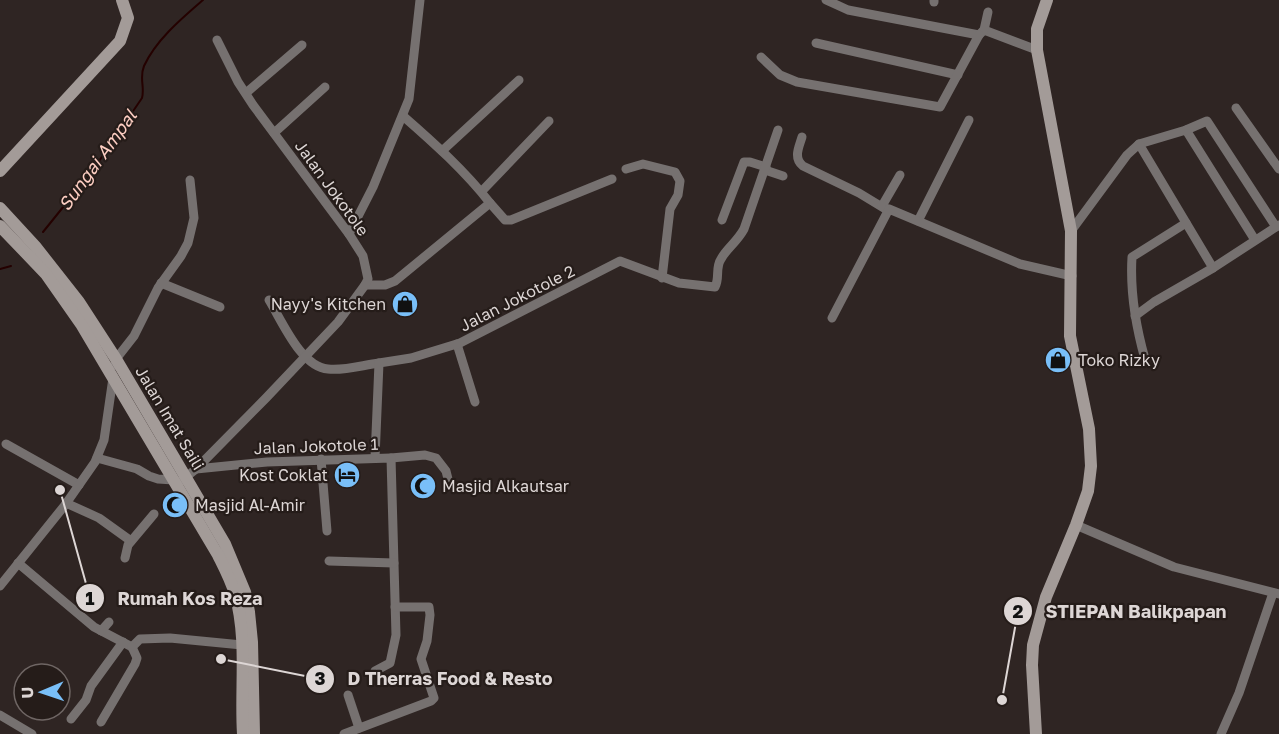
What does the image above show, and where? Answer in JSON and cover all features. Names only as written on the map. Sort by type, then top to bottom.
[{"type":"main road","points":[[0,171],[120,41],[128,18],[122,0]]},
{"type":"main road","points":[[1036,734],[1032,676],[1033,645],[1046,597],[1088,491],[1091,454],[1089,429],[1070,336],[1071,231],[1037,50],[1037,28],[1047,0]]},
{"type":"main road","points":[[0,208],[52,274]]},
{"type":"main road","points":[[0,226],[27,243]]},
{"type":"main road","name":"Jalan Imat Saili","points":[[52,274],[79,302],[116,359],[210,538],[230,581],[235,594],[242,645],[243,734]]},
{"type":"main road","name":"Jalan Imat Saili","points":[[52,274],[113,378],[179,480],[225,544],[245,592],[252,642],[254,734]]},
{"type":"street","points":[[349,234],[374,187],[404,116],[411,87],[420,0]]},
{"type":"street","points":[[825,0],[848,10],[981,32],[1037,50]]},
{"type":"street","points":[[761,57],[780,75],[797,82],[940,107],[981,32],[988,12]]},
{"type":"street","name":"Jalan Jokotole","points":[[217,40],[246,93],[349,234],[365,261],[368,279],[365,285]]},
{"type":"street","points":[[816,42],[958,75]]},
{"type":"street","points":[[246,93],[302,45]]},
{"type":"street","points":[[442,151],[519,80]]},
{"type":"street","points":[[274,133],[325,87]]},
{"type":"street","points":[[1236,108],[1279,169]]},
{"type":"street","points":[[404,116],[482,191],[505,220],[511,220],[612,179]]},
{"type":"street","points":[[918,221],[969,120]]},
{"type":"street","points":[[482,191],[549,121]]},
{"type":"street","points":[[1071,231],[1127,155],[1139,144],[1207,121],[1277,226],[1135,316]]},
{"type":"street","name":"Jalan Jokotole 2","points":[[303,356],[314,365],[327,369],[411,358],[456,344],[593,277],[616,262],[624,262],[680,283],[712,287],[716,285],[720,260],[744,229],[778,130]]},
{"type":"street","points":[[1186,130],[1255,240]]},
{"type":"street","points":[[802,137],[797,156],[799,163],[885,208],[1020,264],[1072,276]]},
{"type":"street","points":[[1139,144],[1213,268]]},
{"type":"street","points":[[722,220],[744,162],[750,162],[783,176]]},
{"type":"street","points":[[626,169],[643,164],[677,174],[680,186],[670,209],[662,278]]},
{"type":"street","points":[[832,318],[900,175]]},
{"type":"street","points":[[0,586],[66,503],[97,458],[104,440],[116,359],[134,336],[161,283],[181,256],[192,231],[193,205],[190,180]]},
{"type":"street","points":[[97,458],[137,468],[158,479],[179,480],[196,469],[338,322],[365,285],[385,285],[395,280],[490,203]]},
{"type":"street","points":[[1145,359],[1135,316],[1132,256],[1186,223]]},
{"type":"street","points":[[161,283],[220,307]]},
{"type":"street","points":[[269,300],[303,356]]},
{"type":"street","points":[[456,344],[475,402]]},
{"type":"street","points":[[375,458],[379,363]]},
{"type":"street","points":[[6,444],[79,485]]},
{"type":"street","points":[[391,458],[425,455],[436,458],[446,471],[450,487]]},
{"type":"street","name":"Jalan Jokotole 1","points":[[196,469],[267,462],[391,458],[396,635],[393,658],[387,666],[375,671]]},
{"type":"street","points":[[321,459],[327,531]]},
{"type":"street","points":[[66,503],[99,518],[131,541]]},
{"type":"street","points":[[125,558],[131,541],[154,514]]},
{"type":"street","points":[[1076,525],[1174,567],[1276,593],[1239,693],[1221,734]]},
{"type":"street","points":[[329,561],[394,563]]},
{"type":"street","points":[[18,563],[100,631],[127,645],[137,658],[101,722]]},
{"type":"street","points":[[348,695],[353,732],[434,698],[421,659],[427,641],[429,607],[395,609]]},
{"type":"street","points":[[100,631],[109,622]]},
{"type":"street","points":[[72,718],[86,700],[91,686],[127,645],[140,639],[170,638],[242,645]]},
{"type":"street","points":[[0,715],[32,734]]},
{"type":"waterway","name":"Sungai Ampal","points":[[43,232],[93,170],[142,98],[144,66],[155,47],[203,0]]},
{"type":"waterway","name":"Sungai Ampal","points":[[0,269],[11,266]]},
{"type":"place","name":"Nayy's Kitchen","points":[[405,304]]},
{"type":"place","name":"Toko Rizky","points":[[1058,360]]},
{"type":"place","name":"Kost Coklat","points":[[347,475]]},
{"type":"place","name":"Masjid Alkautsar","points":[[423,486]]},
{"type":"place","name":"Rumah Kos Reza","points":[[60,490]]},
{"type":"place","name":"Masjid Al-Amir","points":[[175,505]]},
{"type":"place","name":"D Therras Food & Resto","points":[[221,659]]},
{"type":"place","name":"STIEPAN Balikpapan","points":[[1002,700]]}]
